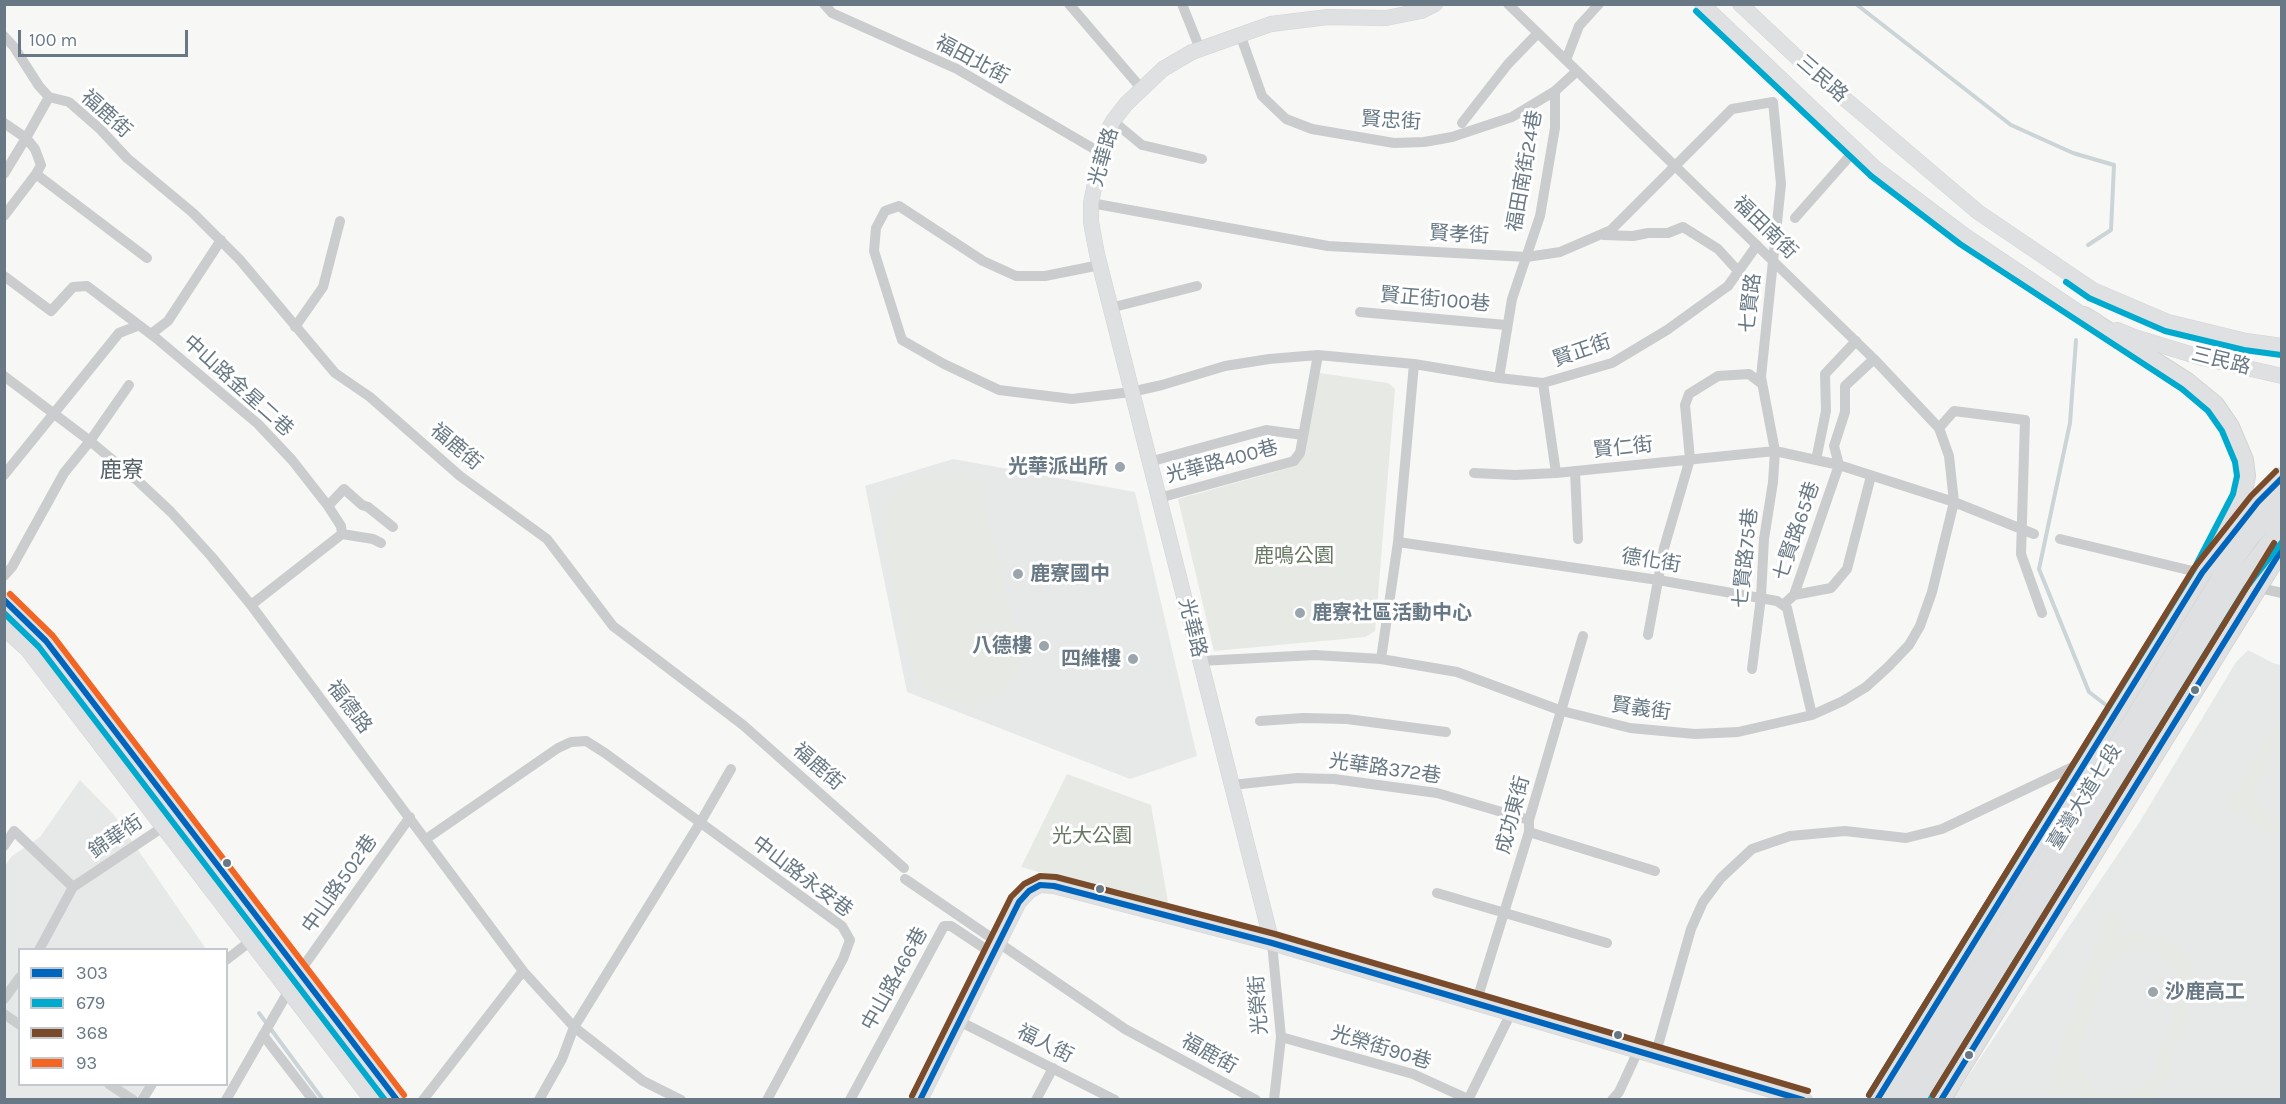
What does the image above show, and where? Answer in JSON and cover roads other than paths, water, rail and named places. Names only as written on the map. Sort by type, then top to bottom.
[{"type":"main road","points":[[2084,316],[2187,382],[2215,405],[2238,443],[2244,460],[2246,476],[2242,497],[2202,573]]},
{"type":"main road","name":"臺灣大道七段","points":[[1879,1098],[2202,573],[2258,502],[2282,477]]},
{"type":"main road","name":"臺灣大道七段","points":[[1898,1100],[2221,578],[2250,537],[2282,502]]},
{"type":"main road","name":"臺灣大道七段","points":[[1919,1100],[2239,583],[2282,527]]},
{"type":"main road","name":"臺灣大道七段","points":[[1941,1100],[2282,548]]},
{"type":"street","name":"福田北街","points":[[824,4],[832,13],[957,69],[1101,153]]},
{"type":"street","points":[[1069,4],[1141,88]]},
{"type":"street","points":[[1182,4],[1200,49]]},
{"type":"street","name":"光華路","points":[[1272,943],[1110,308],[1094,240],[1091,203],[1106,134],[1113,121],[1141,88],[1163,69],[1200,49],[1271,24],[1328,17],[1386,18],[1421,11],[1435,4]]},
{"type":"street","name":"福田南街","points":[[1508,4],[1856,341],[1939,428],[1948,456],[1954,502]]},
{"type":"street","points":[[1566,60],[1579,26],[1599,4]]},
{"type":"street","name":"三民路","points":[[1702,4],[1876,169],[2022,275],[2084,316],[2134,337],[2203,358],[2282,376]]},
{"type":"street","name":"三民路","points":[[1740,4],[1805,65],[1978,212],[2093,290],[2168,322],[2282,346]]},
{"type":"street","points":[[1462,123],[1508,64],[1538,33]]},
{"type":"street","name":"賢忠街","points":[[1240,34],[1262,96],[1286,119],[1312,129],[1394,143],[1424,142],[1452,137],[1512,117],[1555,91],[1577,71]]},
{"type":"street","name":"福鹿街","points":[[4,36],[49,97],[69,102],[128,158],[194,213],[221,240],[335,373],[370,398],[460,476],[546,539],[613,626],[742,725],[905,874],[996,948],[1125,1029],[1256,1100]]},
{"type":"street","points":[[1773,102],[1790,86],[1805,65]]},
{"type":"street","name":"福田南街24巷","points":[[1527,257],[1540,216],[1553,139],[1555,91]]},
{"type":"street","points":[[4,174],[49,97]]},
{"type":"street","name":"賢孝街","points":[[1091,203],[1328,246],[1527,257],[1560,252],[1611,230],[1732,109],[1773,102]]},
{"type":"street","name":"七賢路","points":[[1773,102],[1781,184],[1761,377],[1775,451]]},
{"type":"street","points":[[1113,121],[1142,145],[1202,159]]},
{"type":"street","points":[[4,123],[26,138],[35,149],[41,165],[4,216]]},
{"type":"street","points":[[1795,218],[1856,149]]},
{"type":"street","points":[[36,174],[147,258]]},
{"type":"street","name":"賢正街","points":[[1100,265],[1045,276],[1016,276],[983,261],[899,206],[885,211],[876,228],[874,251],[902,340],[944,364],[999,390],[1072,399],[1131,392],[1225,366],[1318,355],[1414,364],[1543,383],[1612,363],[1667,330],[1728,286],[1757,245]]},
{"type":"street","points":[[295,327],[323,287],[340,221]]},
{"type":"street","points":[[1601,234],[1633,236],[1668,233],[1683,227],[1718,249],[1739,272]]},
{"type":"street","points":[[151,334],[168,321],[221,240]]},
{"type":"street","points":[[2022,275],[2035,251]]},
{"type":"street","name":"賢正街100巷","points":[[1499,378],[1512,299],[1527,257]]},
{"type":"street","name":"中山路金星二巷","points":[[4,276],[51,311],[73,287],[87,286],[137,326],[151,334],[258,424],[292,460],[328,506],[341,526],[342,534]]},
{"type":"street","points":[[1110,308],[1197,286]]},
{"type":"street","name":"賢正街100巷","points":[[1360,312],[1506,325]]},
{"type":"street","points":[[4,475],[118,333],[137,326]]},
{"type":"street","points":[[1816,460],[1826,411],[1825,374],[1856,341]]},
{"type":"street","name":"光華路400巷","points":[[1159,498],[1294,461],[1300,453],[1318,355]]},
{"type":"street","points":[[1839,465],[1834,446],[1845,412],[1845,386],[1874,359]]},
{"type":"street","points":[[1381,659],[1398,542],[1414,364]]},
{"type":"street","points":[[1648,635],[1664,548],[1690,459],[1685,405],[1689,394],[1718,376],[1749,374],[1762,384]]},
{"type":"street","name":"福德路","points":[[4,376],[90,441],[139,482],[171,512],[211,556],[251,605],[523,971],[573,1027]]},
{"type":"street","points":[[1543,383],[1556,473]]},
{"type":"street","points":[[4,576],[12,567],[64,472],[90,441],[129,385]]},
{"type":"street","points":[[1939,428],[1954,411],[2025,420],[2020,554],[2042,613]]},
{"type":"street","points":[[1149,462],[1266,430],[1303,435]]},
{"type":"street","points":[[1775,451],[1839,465],[1954,502],[2034,534]]},
{"type":"street","name":"賢仁街","points":[[1474,473],[1515,475],[1556,473],[1775,451]]},
{"type":"street","name":"七賢路75巷","points":[[1752,669],[1775,451]]},
{"type":"street","name":"七賢路65巷","points":[[1783,605],[1794,595],[1839,465]]},
{"type":"street","points":[[1575,471],[1578,539]]},
{"type":"street","points":[[1794,595],[1831,588],[1847,569],[1871,476]]},
{"type":"street","points":[[328,506],[344,489],[393,527]]},
{"type":"street","name":"賢義街","points":[[1200,662],[1315,655],[1381,659],[1457,672],[1562,711],[1630,728],[1695,734],[1738,732],[1812,715],[1843,701],[1866,687],[1909,645],[1920,626],[1932,592],[1954,502]]},
{"type":"street","points":[[251,605],[342,534],[373,539],[381,543]]},
{"type":"street","points":[[2060,539],[2282,593]]},
{"type":"street","name":"德化街","points":[[1398,542],[1658,580],[1761,597],[1783,605]]},
{"type":"street","points":[[4,600],[46,641],[397,1100]]},
{"type":"street","points":[[1783,605],[1787,608],[1812,715]]},
{"type":"street","points":[[4,628],[27,649],[290,989],[372,1100]]},
{"type":"street","name":"成功東街","points":[[1476,1003],[1583,636]]},
{"type":"street","points":[[1260,722],[1303,718],[1347,719],[1446,732]]},
{"type":"street","name":"中山路永安巷","points":[[426,839],[558,748],[571,742],[586,741],[842,926],[850,940],[843,959],[767,1100]]},
{"type":"street","points":[[1655,1056],[1691,929],[1702,902],[1721,878],[1752,849],[1790,836],[1845,831],[1906,838],[1942,829],[2086,760]]},
{"type":"street","points":[[538,1100],[562,1059],[573,1027],[731,769]]},
{"type":"street","name":"光華路372巷","points":[[1232,785],[1297,778],[1334,778],[1437,793],[1655,871]]},
{"type":"street","name":"錦華街","points":[[45,947],[72,887],[163,827],[177,815]]},
{"type":"street","name":"中山路502巷","points":[[225,1100],[300,971],[410,818]]},
{"type":"street","points":[[4,846],[14,831],[72,887]]},
{"type":"street","points":[[920,1100],[1019,902],[1029,891],[1040,885],[1054,885],[1272,943],[1805,1100]]},
{"type":"street","points":[[1437,893],[1607,943]]},
{"type":"street","name":"中山路466巷","points":[[850,1100],[944,926],[951,926],[996,948]]},
{"type":"street","points":[[228,958],[252,940]]},
{"type":"street","name":"光榮街","points":[[1272,943],[1281,1037],[1274,1100]]},
{"type":"street","points":[[423,1100],[523,971]]},
{"type":"street","points":[[4,999],[18,980]]},
{"type":"street","points":[[1468,1099],[1511,1013]]},
{"type":"street","points":[[4,1014],[18,1024]]},
{"type":"street","name":"福人街","points":[[959,1021],[1115,1100]]},
{"type":"street","points":[[573,1027],[643,1081],[681,1100]]},
{"type":"street","points":[[263,1035],[313,1100]]},
{"type":"street","name":"光榮街90巷","points":[[1281,1037],[1413,1074],[1468,1099]]},
{"type":"street","points":[[1612,1100],[1619,1092],[1638,1050]]},
{"type":"street","points":[[1036,1100],[1053,1068]]},
{"type":"street","points":[[112,1086],[133,1100]]},
{"type":"street","points":[[142,1100],[151,1086]]},
{"type":"street","points":[[1088,1100],[1094,1089]]},
{"type":"waterway","points":[[1856,4],[2011,125],[2073,153],[2114,165],[2111,230],[2088,245]]},
{"type":"waterway","points":[[2076,340],[2070,423],[2039,569],[2089,692],[2106,705]]},
{"type":"waterway","points":[[259,1013],[323,1100]]},
{"type":"place","name":"光華派出所","points":[[1120,467]]},
{"type":"place","name":"鹿寮國中","points":[[1018,574]]},
{"type":"place","name":"鹿寮社區活動中心","points":[[1300,613]]},
{"type":"place","name":"八德樓","points":[[1044,646]]},
{"type":"place","name":"四維樓","points":[[1133,659]]},
{"type":"place","name":"沙鹿高工","points":[[2153,992]]},
{"type":"district","name":"鹿寮","points":[[122,471]]},
{"type":"park label","name":"鹿鳴公園","points":[[1294,556]]},
{"type":"park label","name":"光大公園","points":[[1092,836]]}]
